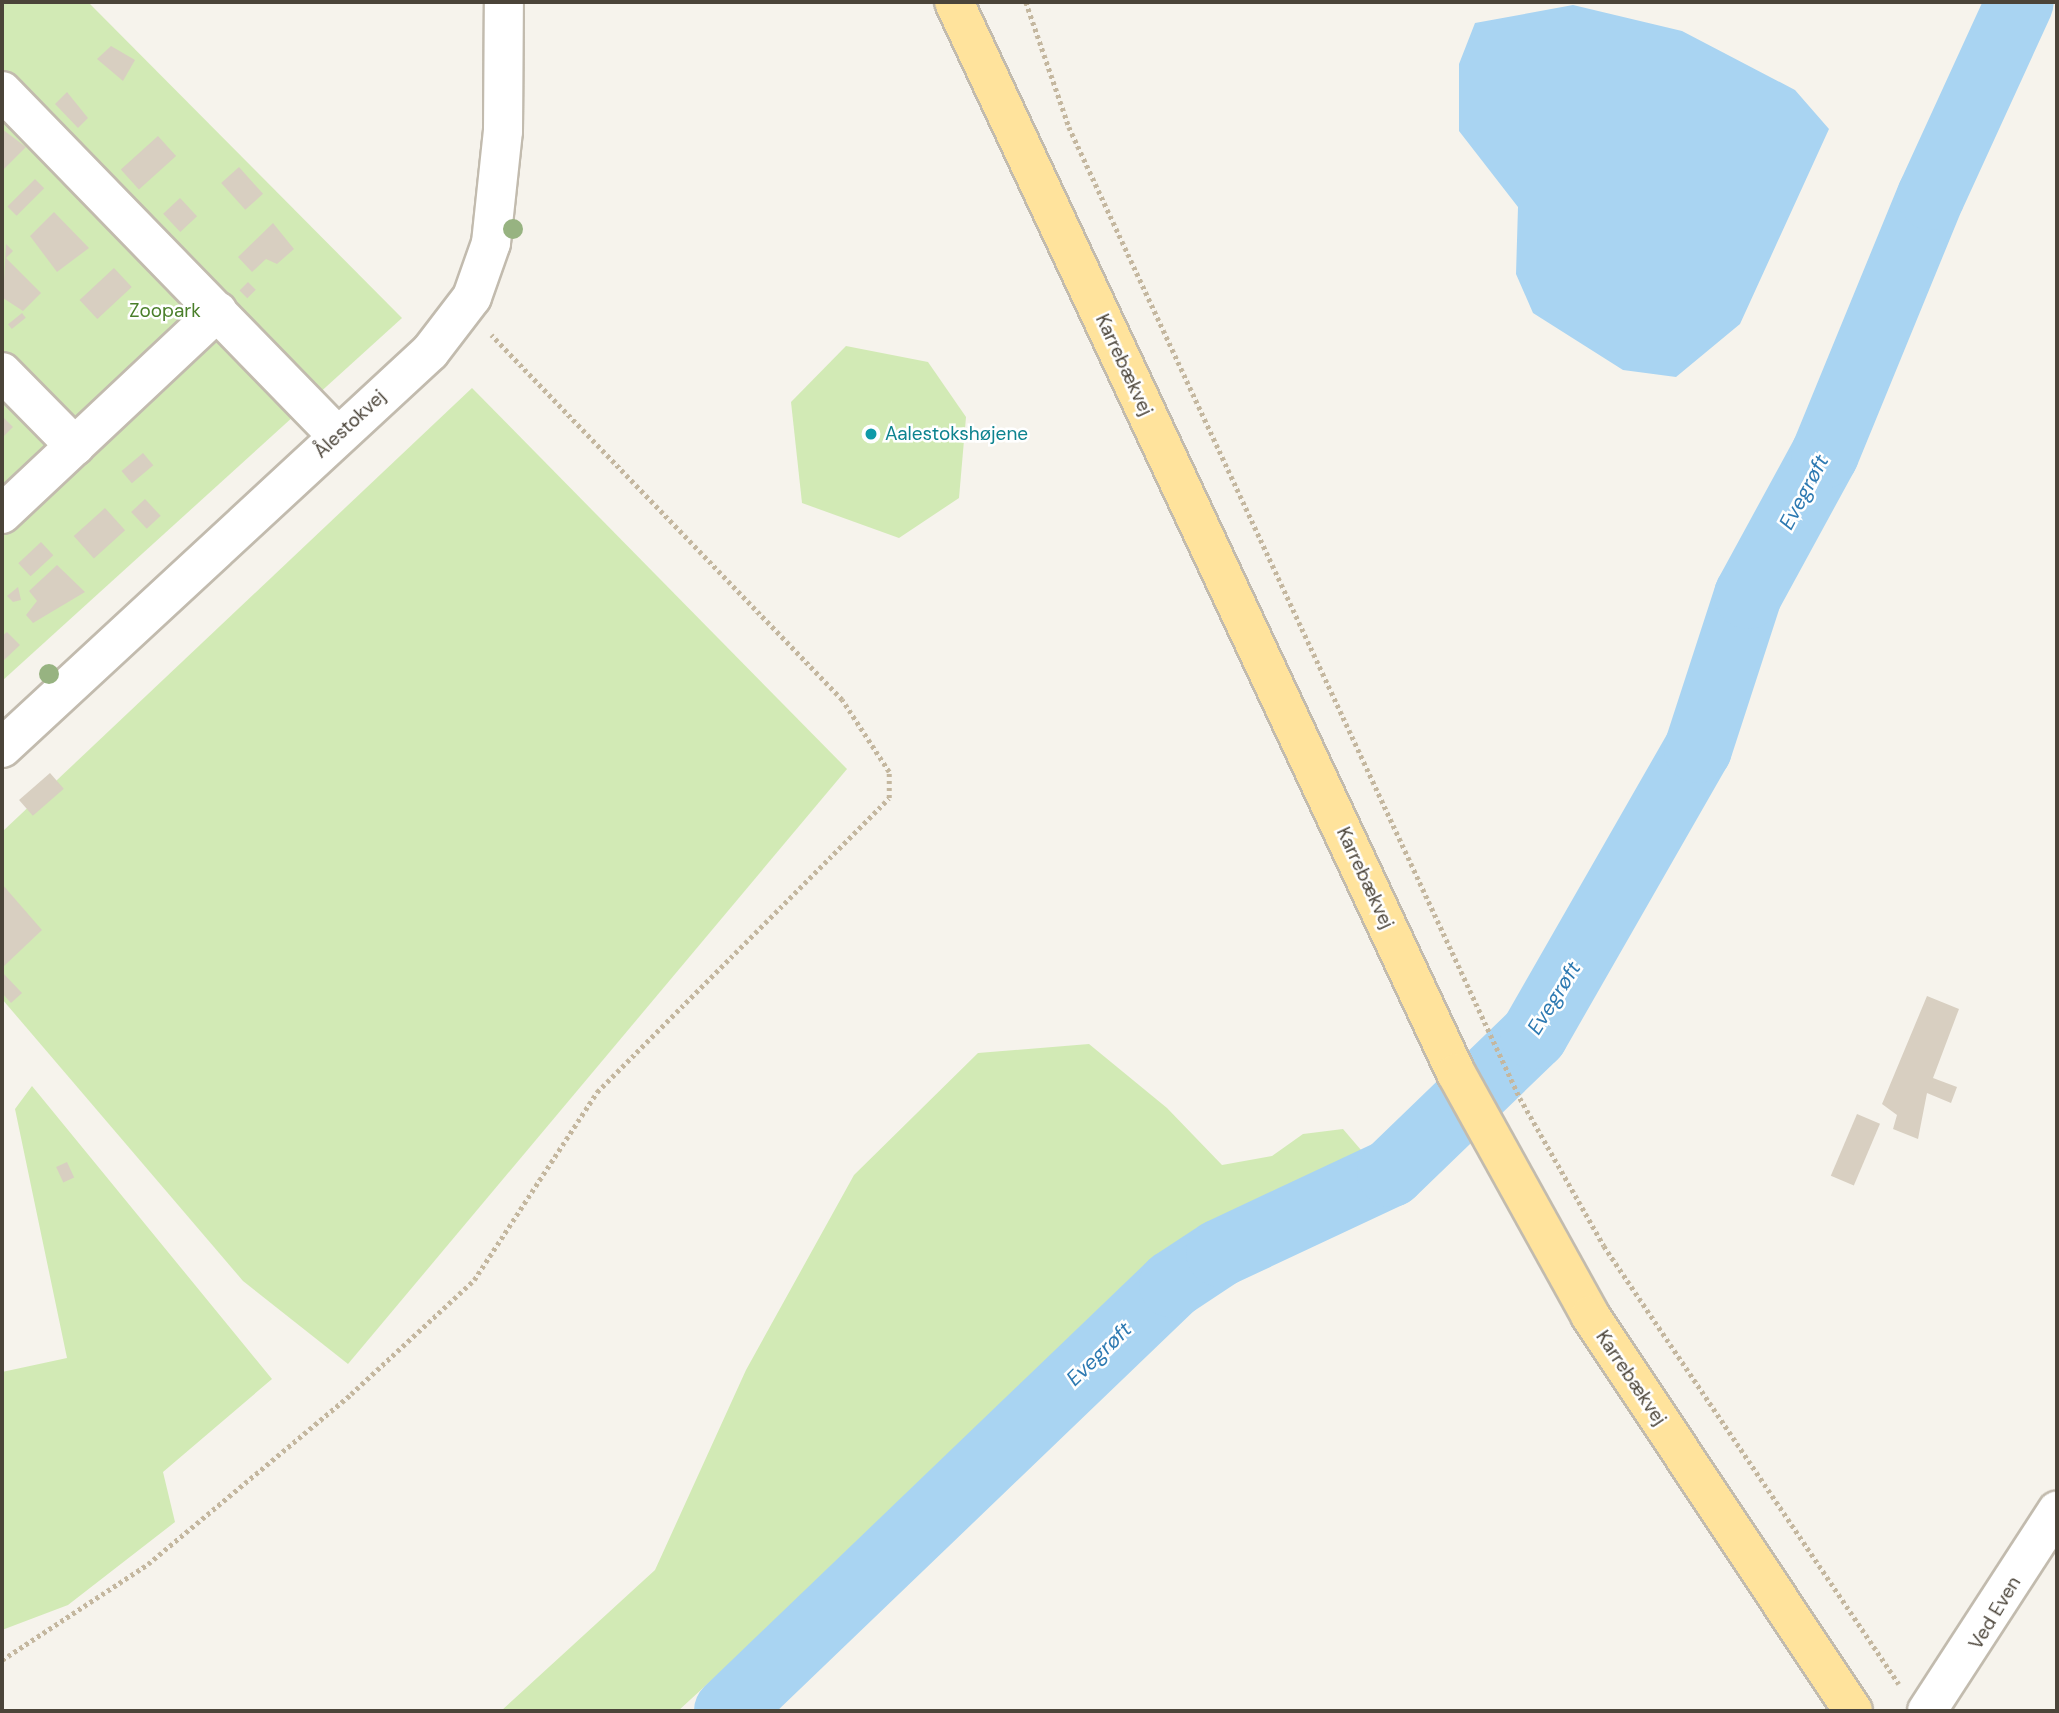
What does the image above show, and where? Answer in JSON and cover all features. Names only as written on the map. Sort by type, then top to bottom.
[{"type":"main road","name":"Karrebækvej","points":[[954,2],[1480,1119],[1590,1315],[1853,1711]]},
{"type":"street","name":"Ålestokvej","points":[[2,748],[430,352],[464,307],[491,243],[503,131],[504,2]]},
{"type":"street","points":[[2,91],[337,436]]},
{"type":"street","points":[[2,514],[218,311]]},
{"type":"street","points":[[2,372],[75,446]]},
{"type":"street","name":"Ved Even","points":[[1915,1700],[2057,1511]]},
{"type":"path","points":[[1026,2],[1069,127],[1496,1052],[1520,1098],[1604,1247],[1915,1700]]},
{"type":"path","points":[[2,1660],[148,1564],[351,1394],[474,1279],[597,1092],[889,798],[889,772],[842,700],[464,307]]},
{"type":"green space","name":"Zoopark","points":[[2,2],[88,2],[402,318],[2,681]]},
{"type":"green space","points":[[846,346],[928,362],[966,417],[959,498],[899,538],[802,503],[791,402]]},
{"type":"green space","points":[[472,388],[847,769],[348,1364],[243,1281],[2,999],[2,832]]},
{"type":"green space","points":[[1089,1044],[1167,1108],[1222,1165],[1272,1156],[1303,1134],[1343,1129],[1361,1150],[1344,1171],[1150,1277],[678,1711],[501,1711],[655,1570],[746,1370],[854,1175],[978,1053]]},
{"type":"green space","points":[[32,1086],[272,1379],[163,1472],[175,1522],[68,1605],[2,1630],[2,1372],[67,1358],[15,1109]]},
{"type":"water","points":[[1573,5],[1682,31],[1795,90],[1829,129],[1740,324],[1676,377],[1623,370],[1533,313],[1516,274],[1518,207],[1459,131],[1459,64],[1475,23]]},
{"type":"building","points":[[111,46],[135,60],[123,81],[97,59]]},
{"type":"building","points":[[67,92],[88,118],[78,128],[55,104]]},
{"type":"building","points":[[2,129],[26,147],[4,169],[2,167]]},
{"type":"building","points":[[158,136],[176,156],[139,190],[121,169]]},
{"type":"building","points":[[239,167],[263,194],[245,210],[221,183]]},
{"type":"building","points":[[35,179],[44,188],[17,216],[7,207]]},
{"type":"building","points":[[180,198],[197,216],[180,232],[163,214]]},
{"type":"building","points":[[54,212],[89,248],[57,272],[30,236]]},
{"type":"building","points":[[273,223],[294,249],[277,264],[266,259],[252,272],[238,257]]},
{"type":"building","points":[[6,244],[13,251],[6,258],[41,293],[23,311],[3,298]]},
{"type":"building","points":[[114,268],[132,287],[97,319],[80,300]]},
{"type":"building","points":[[248,282],[256,290],[247,298],[240,290]]},
{"type":"building","points":[[22,313],[26,318],[12,329],[8,324]]},
{"type":"building","points":[[2,416],[13,427],[2,438]]},
{"type":"building","points":[[143,453],[153,465],[132,483],[122,471]]},
{"type":"building","points":[[145,499],[161,516],[147,529],[131,512]]},
{"type":"building","points":[[105,508],[125,530],[94,558],[74,536]]},
{"type":"building","points":[[41,542],[53,555],[31,576],[18,563]]},
{"type":"building","points":[[57,565],[85,592],[33,623],[26,615],[37,601],[29,591]]},
{"type":"building","points":[[18,587],[21,600],[13,602],[7,596]]},
{"type":"building","points":[[7,632],[20,645],[2,662],[2,636]]},
{"type":"building","points":[[50,773],[64,789],[33,816],[19,800]]},
{"type":"building","points":[[2,884],[42,930],[2,968]]},
{"type":"building","points":[[2,972],[22,993],[11,1003],[2,993]]},
{"type":"building","points":[[1927,996],[1959,1009],[1933,1078],[1957,1087],[1951,1103],[1927,1093],[1918,1139],[1893,1129],[1897,1115],[1882,1104]]},
{"type":"building","points":[[1857,1114],[1880,1124],[1854,1185],[1831,1176]]},
{"type":"building","points":[[67,1162],[74,1177],[63,1182],[56,1167]]},
{"type":"waterway","name":"Evegrøft","points":[[728,1711],[1173,1284],[1220,1253],[1391,1173],[1534,1035],[1698,749],[1748,595],[1825,454],[1931,196],[2020,2]]},
{"type":"place","name":"Aalestokshøjene","points":[[871,434]]}]
